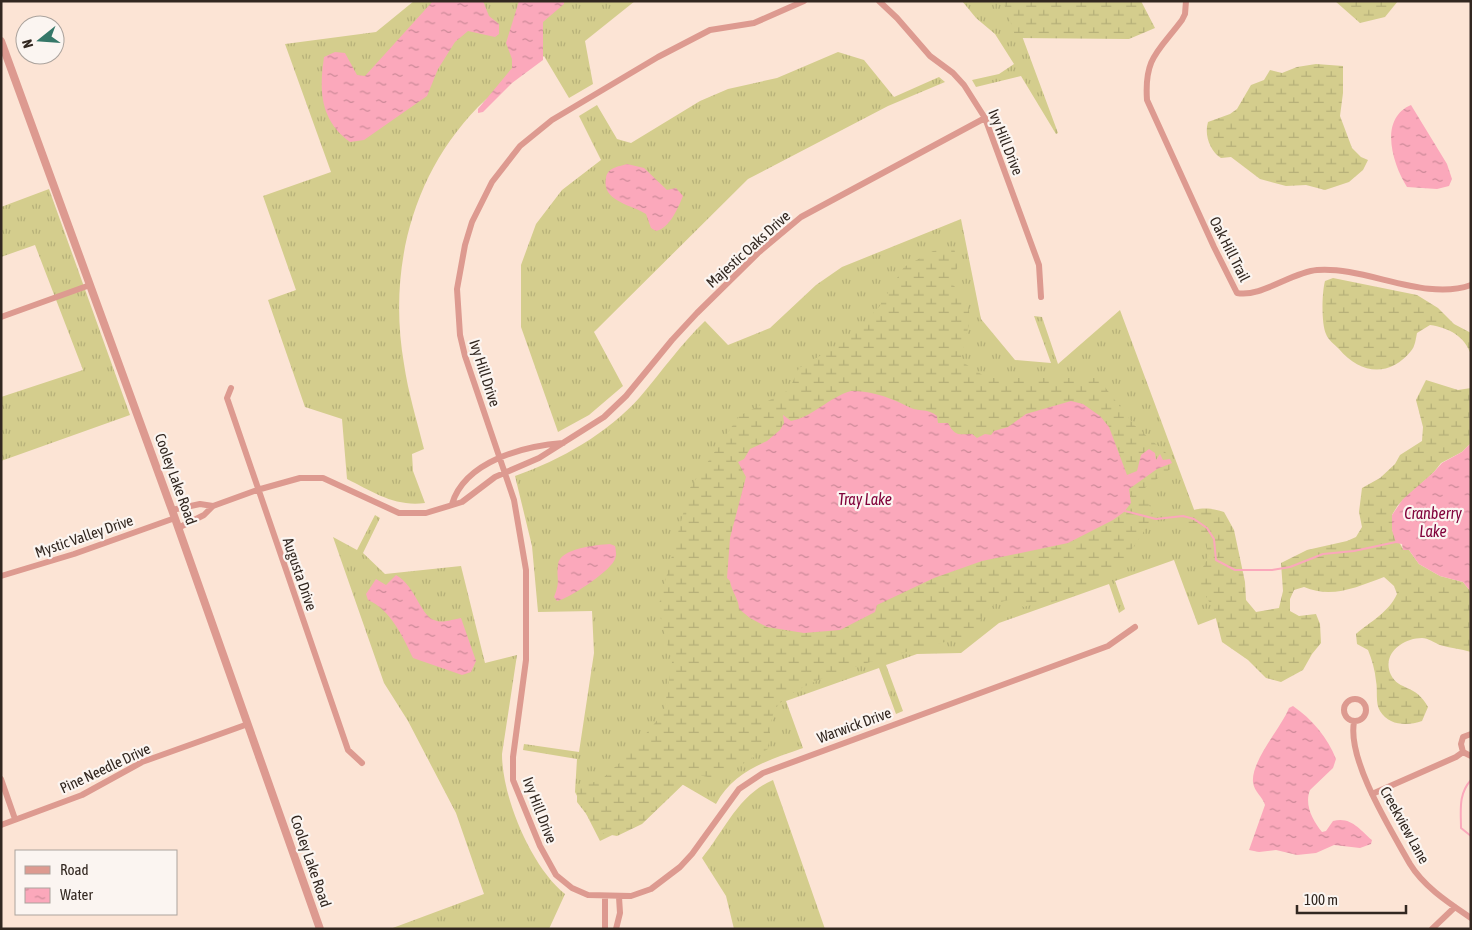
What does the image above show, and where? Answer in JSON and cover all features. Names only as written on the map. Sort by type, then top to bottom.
[{"type":"street","name":"Ivy Hill Drive","points":[[619,897],[605,897],[580,892],[556,875],[540,846],[513,780],[513,757],[526,671],[528,596],[522,538],[514,500],[465,356],[457,311],[457,289],[465,244],[472,222],[492,182],[505,164],[536,132],[552,120],[658,57],[710,30],[754,23],[804,1]]},
{"type":"street","name":"Ivy Hill Drive","points":[[879,1],[898,18],[930,56],[964,85],[985,118],[1039,265],[1041,297]]},
{"type":"street","name":"Oak Hill Trail","points":[[1186,1],[1185,14],[1182,20],[1153,56],[1146,79],[1147,100],[1229,280],[1237,293],[1248,294],[1302,272],[1317,270],[1370,276],[1428,289],[1448,290],[1471,285]]},
{"type":"street","name":"Cooley Lake Road","points":[[1,41],[174,514],[320,929]]},
{"type":"street","name":"Majestic Oaks Drive","points":[[178,528],[204,516],[214,506],[289,480],[312,477],[336,483],[399,513],[426,513],[462,502],[504,472],[539,458],[604,417],[626,396],[697,313],[758,253],[801,217],[985,118]]},
{"type":"street","points":[[1,317],[90,285]]},
{"type":"street","name":"Augusta Drive","points":[[231,388],[227,398],[257,490],[348,750],[362,763]]},
{"type":"street","name":"Majestic Oaks Drive","points":[[452,504],[455,492],[469,478],[500,456],[527,448],[563,443]]},
{"type":"street","name":"Majestic Oaks Drive","points":[[174,514],[200,504],[214,506]]},
{"type":"street","name":"Mystic Valley Drive","points":[[1,576],[74,554],[174,514]]},
{"type":"street","name":"Warwick Drive","points":[[619,897],[631,896],[651,888],[680,867],[702,842],[739,789],[763,773],[1108,646],[1135,628]]},
{"type":"street","name":"Creekview Lane","points":[[1354,722],[1353,735],[1356,749],[1372,794],[1415,872],[1455,907],[1471,918]]},
{"type":"street","name":"Pine Needle Drive","points":[[1,825],[82,795],[142,762],[248,724]]},
{"type":"street","points":[[1463,752],[1461,741],[1471,734]]},
{"type":"street","points":[[1372,794],[1456,757],[1463,752]]},
{"type":"street","points":[[1463,752],[1471,756]]},
{"type":"street","points":[[1,778],[15,819]]},
{"type":"street","points":[[605,897],[605,929]]},
{"type":"street","points":[[616,929],[620,913],[619,897]]},
{"type":"street","points":[[1432,929],[1455,907]]},
{"type":"green space","points":[[414,1],[635,1],[585,41],[593,84],[569,98],[544,56],[502,86],[478,107],[455,134],[436,163],[421,194],[410,227],[403,260],[399,294],[404,364],[424,449],[412,454],[413,471],[425,503],[414,504],[394,501],[347,479],[342,419],[305,407],[268,300],[296,290],[263,196],[331,172],[285,44],[376,32]]},
{"type":"green space","points":[[962,1],[1009,1],[1058,133],[1056,134],[1021,76],[976,87],[972,80],[999,74],[1014,64],[995,34],[976,18]]},
{"type":"green space","points":[[1003,1],[1141,1],[1155,28],[1129,39],[1016,38]]},
{"type":"green space","points":[[1335,1],[1398,1],[1385,17],[1360,23]]},
{"type":"green space","points":[[838,52],[864,60],[894,97],[939,77],[945,82],[888,106],[748,179],[594,332],[623,386],[589,415],[558,432],[521,327],[521,265],[536,224],[562,190],[601,160],[579,116],[597,105],[617,139],[631,143],[700,101],[728,89],[777,78]]},
{"type":"green space","points":[[1316,64],[1343,66],[1343,93],[1340,116],[1352,148],[1361,157],[1368,160],[1363,170],[1349,182],[1325,190],[1306,185],[1286,186],[1260,179],[1231,157],[1221,158],[1217,155],[1207,137],[1208,122],[1230,114],[1237,109],[1251,85],[1264,80],[1270,70],[1282,73],[1297,67]]},
{"type":"green space","points":[[49,189],[130,415],[1,461],[1,397],[83,370],[35,245],[1,257],[1,207]]},
{"type":"green space","points":[[961,219],[981,319],[1015,360],[1051,363],[1034,316],[1042,317],[1058,364],[1120,310],[1232,612],[1198,625],[1174,560],[1115,581],[1125,609],[1119,613],[1109,584],[999,623],[961,653],[917,654],[886,665],[903,711],[896,714],[879,668],[786,701],[803,748],[765,762],[742,775],[732,783],[716,804],[673,779],[635,824],[600,841],[575,792],[577,759],[523,750],[524,744],[579,752],[594,653],[592,611],[538,612],[532,546],[515,476],[549,462],[599,434],[640,397],[705,321],[728,345],[770,328],[816,285],[842,267]]},
{"type":"green space","points":[[954,248],[958,265],[952,284],[967,303],[969,312],[968,329],[961,361],[987,378],[1098,378],[1134,425],[1173,459],[1173,467],[1142,490],[1153,513],[1140,538],[1122,561],[1111,571],[1088,589],[1076,595],[1057,601],[1023,607],[1017,599],[1000,602],[989,608],[981,618],[974,634],[838,672],[790,695],[774,712],[768,749],[717,779],[694,774],[642,824],[617,836],[601,833],[577,802],[577,787],[601,780],[629,754],[664,712],[672,662],[658,608],[690,488],[739,416],[789,390],[799,368],[849,339],[879,307],[904,267],[933,251]],"holes":[[[851,391],[874,393],[913,408],[922,409],[938,418],[938,423],[950,425],[956,434],[972,434],[977,438],[1008,427],[1020,417],[1100,416],[1114,437],[1127,475],[1137,471],[1142,454],[1149,450],[1156,454],[1156,460],[1160,455],[1163,460],[1170,459],[1172,463],[1157,469],[1129,489],[1130,501],[1124,512],[1068,543],[982,561],[934,578],[877,605],[875,612],[840,630],[804,633],[771,629],[750,618],[739,607],[739,603],[730,590],[737,513],[746,477],[739,467],[739,460],[743,459],[750,449],[767,441],[780,430],[784,423],[784,414],[791,421],[799,419]]]},
{"type":"green space","points":[[1333,278],[1417,295],[1438,308],[1454,324],[1471,333],[1471,355],[1465,343],[1455,334],[1444,328],[1430,325],[1417,333],[1412,349],[1402,360],[1393,366],[1375,369],[1365,368],[1356,364],[1330,340],[1324,329],[1322,307],[1324,286],[1325,281]]},
{"type":"green space","points":[[1426,380],[1458,390],[1471,388],[1471,443],[1462,452],[1441,463],[1434,472],[1398,505],[1392,515],[1392,530],[1403,549],[1409,550],[1419,564],[1440,576],[1463,582],[1471,592],[1471,652],[1440,645],[1422,638],[1401,644],[1391,654],[1389,667],[1394,680],[1413,691],[1428,707],[1422,721],[1411,724],[1399,724],[1388,720],[1380,711],[1372,661],[1368,650],[1357,644],[1356,634],[1379,616],[1393,601],[1397,594],[1394,586],[1384,577],[1354,588],[1334,592],[1304,587],[1294,590],[1290,599],[1290,611],[1299,616],[1316,614],[1320,624],[1321,643],[1303,670],[1281,682],[1266,678],[1248,660],[1222,642],[1214,611],[1201,587],[1199,573],[1207,558],[1206,545],[1185,521],[1188,512],[1197,509],[1224,512],[1234,530],[1245,582],[1246,600],[1256,612],[1279,608],[1283,591],[1281,563],[1307,550],[1347,541],[1356,537],[1362,527],[1359,512],[1362,488],[1380,478],[1395,464],[1400,455],[1422,441],[1423,427],[1416,400]]},
{"type":"green space","points":[[375,515],[380,518],[363,553],[385,574],[461,566],[485,663],[517,655],[502,754],[503,771],[513,810],[530,849],[541,867],[565,894],[549,929],[390,929],[484,894],[456,813],[408,721],[384,683],[333,537],[357,550]]},
{"type":"green space","points":[[773,780],[825,929],[734,929],[726,896],[702,858],[741,804],[750,795]]},
{"type":"water","points":[[433,1],[483,1],[489,16],[499,24],[499,34],[495,37],[468,31],[455,42],[438,69],[427,96],[364,140],[350,142],[340,133],[327,114],[322,93],[324,57],[335,52],[345,53],[357,75],[365,76]]},
{"type":"water","points":[[519,1],[564,1],[564,4],[543,22],[543,60],[512,83],[483,112],[478,113],[478,109],[512,68],[512,59],[506,43]]},
{"type":"water","points":[[1411,105],[1447,164],[1452,179],[1449,186],[1437,189],[1407,187],[1402,178],[1393,155],[1392,131],[1394,121],[1401,112]]},
{"type":"water","points":[[627,164],[644,168],[667,190],[676,188],[683,196],[673,217],[661,229],[656,231],[651,228],[646,214],[619,201],[608,192],[606,186],[607,174],[614,168]]},
{"type":"water","name":"Tray Lake","points":[[851,391],[890,398],[911,408],[930,412],[937,416],[938,423],[948,423],[955,433],[972,434],[977,438],[985,434],[991,435],[994,431],[1008,427],[1026,414],[1071,401],[1083,404],[1100,416],[1109,427],[1127,475],[1137,471],[1141,455],[1149,449],[1155,453],[1156,460],[1160,454],[1163,460],[1170,459],[1172,463],[1157,469],[1129,489],[1131,503],[1124,512],[1113,520],[1068,543],[982,561],[934,578],[877,605],[875,612],[840,630],[804,633],[767,627],[750,618],[739,609],[730,581],[727,578],[730,538],[746,477],[738,462],[744,459],[750,449],[767,441],[780,430],[784,423],[783,415],[791,421],[799,419]]},
{"type":"water","name":"Cranberry Lake","points":[[1471,443],[1471,592],[1463,582],[1440,576],[1419,564],[1409,550],[1403,550],[1402,544],[1396,543],[1392,530],[1392,515],[1403,499],[1442,463],[1462,452]]},
{"type":"water","points":[[610,544],[615,546],[616,554],[610,566],[588,584],[557,601],[554,597],[558,583],[560,559],[571,551],[580,548]]},
{"type":"water","points":[[396,575],[409,587],[431,619],[443,622],[461,618],[476,661],[471,672],[462,675],[413,658],[395,624],[383,610],[368,600],[366,594],[376,579],[386,585]]},
{"type":"water","points":[[1293,706],[1319,730],[1329,744],[1336,759],[1333,768],[1310,790],[1308,796],[1310,812],[1315,823],[1322,832],[1326,831],[1333,821],[1345,820],[1359,828],[1372,840],[1371,844],[1360,848],[1334,845],[1316,853],[1297,855],[1276,850],[1259,852],[1249,850],[1265,805],[1253,782],[1257,764],[1289,708]]},
{"type":"waterway","points":[[1125,511],[1156,519],[1183,516],[1194,519],[1207,528],[1214,539],[1216,560],[1235,570],[1272,570],[1290,567],[1323,554],[1354,551],[1396,542]]},
{"type":"waterway","points":[[1471,780],[1464,791],[1461,803],[1461,828],[1471,836]]}]
